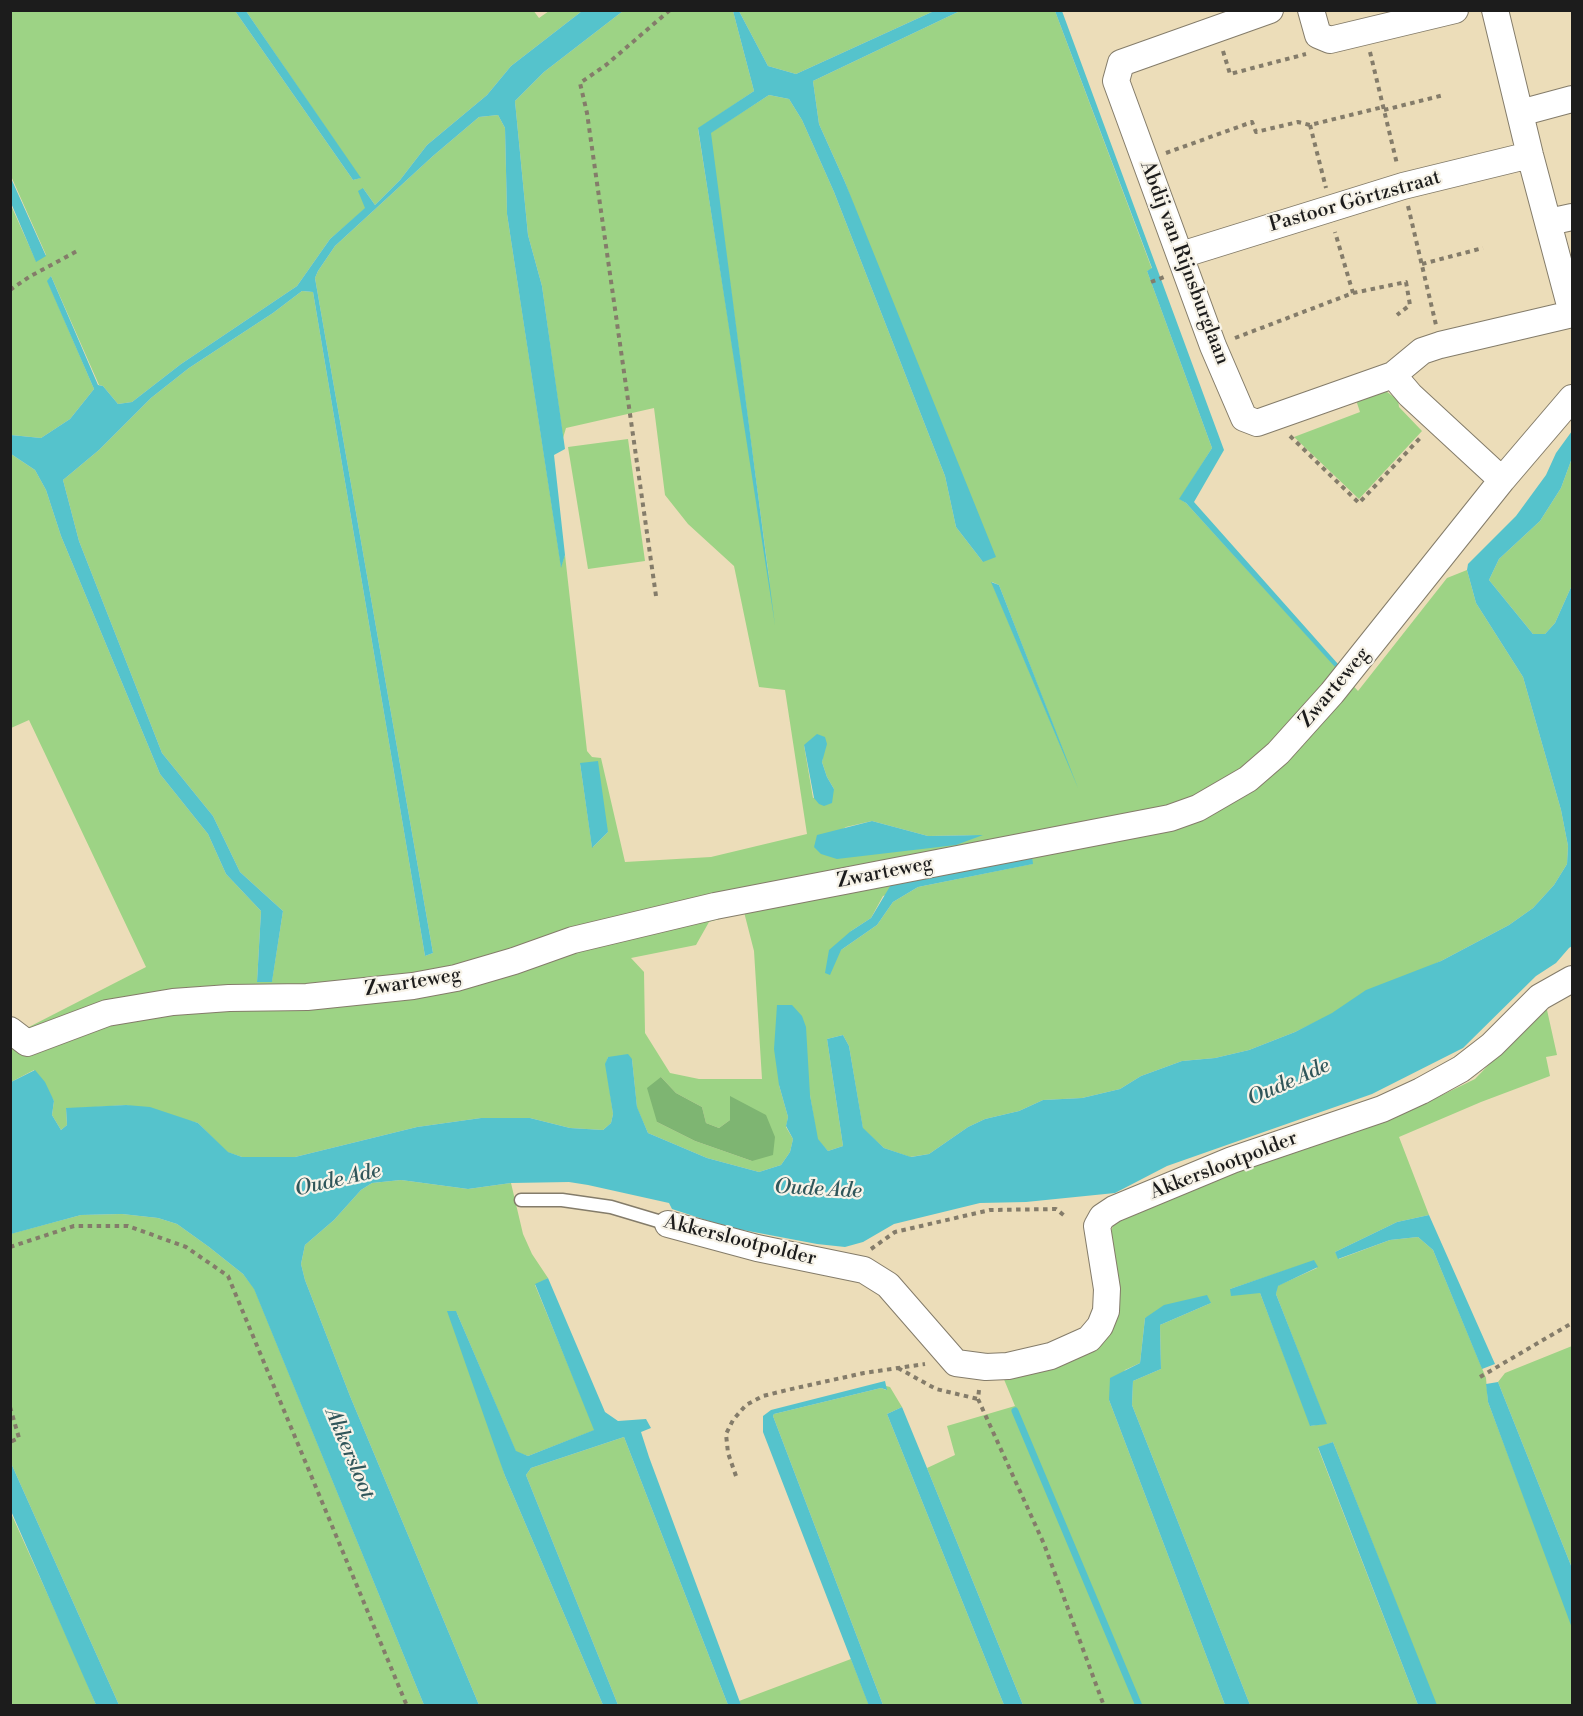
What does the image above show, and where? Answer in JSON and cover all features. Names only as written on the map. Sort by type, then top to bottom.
[{"type":"street","points":[[1216,30],[1270,10]]},
{"type":"street","points":[[1311,10],[1317,35],[1330,40],[1440,12]]},
{"type":"street","points":[[1495,10],[1530,155],[1560,220],[1572,314]]},
{"type":"street","name":"Abdij van Rijnsburglaan","points":[[1216,30],[1121,63],[1116,81],[1185,270],[1244,418],[1257,423],[1393,375],[1422,351],[1440,345],[1572,314]]},
{"type":"street","points":[[1520,113],[1572,99]]},
{"type":"street","name":"Pastoor Görtzstraat","points":[[1181,255],[1403,186],[1530,155]]},
{"type":"street","points":[[1393,375],[1410,395],[1502,480]]},
{"type":"street","name":"Zwarteweg","points":[[16,1043],[107,1013],[173,1002],[229,998],[307,997],[412,986],[456,978],[573,940],[714,906],[1170,818],[1198,808],[1248,779],[1278,753],[1332,693],[1502,480],[1572,398]]},
{"type":"street","name":"Akkerslootpolder","points":[[668,1224],[757,1248],[864,1270],[888,1285],[956,1363],[981,1367],[1008,1366],[1051,1356],[1089,1340],[1100,1326],[1106,1311],[1107,1289],[1097,1226],[1102,1217],[1114,1209],[1232,1160],[1371,1113],[1421,1091],[1461,1069],[1492,1045],[1540,997],[1572,979]]},
{"type":"lane","name":"Akkerslootpolder","points":[[521,1200],[562,1200],[611,1207],[668,1224]]},
{"type":"path","points":[[656,596],[587,113],[580,83],[606,65],[670,10]]},
{"type":"path","points":[[1216,30],[1230,74],[1315,51],[1330,40]]},
{"type":"path","points":[[1145,161],[1252,122],[1256,132],[1298,122],[1310,125],[1444,95]]},
{"type":"path","points":[[1310,125],[1353,293]]},
{"type":"path","points":[[1422,264],[1483,248]]},
{"type":"path","points":[[10,290],[79,250]]},
{"type":"path","points":[[1151,282],[1164,278]]},
{"type":"path","points":[[1214,346],[1353,293],[1406,282],[1410,305],[1397,315]]},
{"type":"path","points":[[1270,418],[1359,503],[1437,421]]},
{"type":"path","points":[[847,1266],[895,1232],[990,1210],[1056,1209],[1066,1217]]},
{"type":"path","points":[[10,1247],[74,1226],[128,1226],[186,1247],[228,1276],[407,1706]]},
{"type":"path","points":[[1480,1377],[1572,1323]]},
{"type":"path","points":[[736,1476],[728,1453],[726,1434],[733,1420],[746,1406],[763,1396],[897,1367],[956,1363]]},
{"type":"path","points":[[897,1367],[936,1389],[978,1399]]},
{"type":"path","points":[[981,1367],[978,1399],[1044,1544],[1104,1706]]},
{"type":"path","points":[[10,1407],[19,1438],[10,1442]]},
{"type":"green space","points":[[533,10],[539,18],[549,11],[582,11],[511,66],[487,95],[427,145],[400,180],[375,205],[363,188],[366,208],[330,239],[297,286],[181,364],[132,402],[118,404],[103,386],[99,385],[51,276],[48,282],[94,389],[70,419],[41,438],[11,435],[10,203],[36,261],[46,255],[11,176],[11,11],[235,11],[353,180],[360,178],[246,11]]},
{"type":"green space","points":[[623,11],[733,11],[754,91],[698,129],[770,585],[710,133],[769,95],[789,99],[802,120],[834,192],[945,476],[956,527],[983,562],[845,182],[819,124],[813,81],[960,11],[1055,11],[1152,269],[1147,271],[1212,448],[1180,499],[1358,691],[1447,578],[1467,570],[1476,603],[1523,677],[1561,810],[1568,846],[1567,864],[1554,885],[1533,908],[1509,925],[1295,1032],[1249,1050],[1215,1058],[1182,1061],[1141,1076],[1120,1089],[1082,1098],[1043,1100],[1019,1111],[985,1119],[968,1127],[929,1154],[910,1157],[884,1148],[863,1129],[849,1046],[843,1035],[827,1039],[843,1146],[828,1151],[817,1139],[810,1095],[779,1085],[788,1117],[786,1127],[793,1139],[790,1152],[781,1165],[759,1172],[707,1158],[648,1133],[637,1108],[632,1059],[608,1057],[606,1063],[613,1114],[611,1123],[603,1130],[570,1128],[530,1118],[481,1118],[417,1127],[295,1157],[242,1157],[227,1152],[198,1123],[126,1105],[66,1109],[67,1125],[61,1130],[52,1115],[54,1101],[34,1070],[11,1082],[10,1017],[27,1028],[146,967],[29,720],[11,728],[11,454],[35,470],[46,490],[61,536],[160,774],[208,834],[226,874],[261,911],[257,982],[272,981],[283,911],[240,872],[213,816],[162,753],[79,541],[63,480],[99,450],[151,398],[189,368],[273,313],[302,291],[313,292],[425,956],[433,953],[315,278],[335,246],[479,117],[498,115],[505,128],[507,214],[561,566],[565,555],[587,751],[592,757],[601,758],[625,862],[711,857],[807,834],[785,690],[759,687],[734,566],[688,524],[665,495],[654,408],[566,428],[563,438],[542,286],[528,235],[515,101],[544,72]],"holes":[[[992,582],[999,585],[1065,756]],[[804,745],[824,750],[822,762],[834,789],[813,798]],[[580,763],[608,832],[592,847]],[[872,821],[928,836],[981,835],[814,847],[846,827]],[[1032,856],[1032,864],[918,887],[893,902],[877,925],[841,950],[851,931],[871,918],[883,896]],[[744,912],[754,951],[762,1079],[699,1079],[670,1073],[645,1033],[644,972],[631,958],[696,945],[709,922]],[[661,1077],[676,1093],[702,1107],[706,1123],[719,1128],[730,1120],[730,1097],[752,1161],[695,1141],[657,1122]]]},
{"type":"green space","points":[[739,11],[934,11],[796,74],[768,66]]},
{"type":"green space","points":[[1383,389],[1398,400],[1399,407],[1422,431],[1359,499],[1294,437],[1360,412],[1355,397]]},
{"type":"green space","points":[[628,439],[645,561],[588,569],[568,447]]},
{"type":"green space","points":[[1572,458],[1572,585],[1555,623],[1545,634],[1533,634],[1489,580],[1499,559],[1540,521],[1561,488]]},
{"type":"green space","points":[[1545,1001],[1557,1055],[1546,1057],[1550,1076],[1399,1137],[1429,1215],[1397,1222],[1335,1252],[1339,1259],[1390,1240],[1418,1237],[1433,1250],[1486,1378],[1488,1402],[1572,1624],[1572,1705],[1436,1705],[1333,1442],[1318,1448],[1418,1705],[1250,1705],[1132,1405],[1133,1381],[1161,1369],[1160,1325],[1211,1303],[1145,1318],[1140,1363],[1125,1370],[1109,1400],[1225,1705],[1023,1705],[927,1468],[955,1455],[947,1426],[1015,1406],[1003,1377],[1097,1344],[1116,1322],[1117,1291],[1109,1239],[1114,1222],[1123,1212],[1432,1100],[1475,1079],[1529,1023]],"holes":[[[1314,1261],[1317,1268],[1277,1286],[1276,1294],[1326,1423],[1311,1426],[1260,1293],[1230,1289]]]},
{"type":"green space","points":[[661,1077],[676,1093],[702,1107],[706,1123],[719,1128],[730,1120],[730,1096],[766,1115],[775,1137],[773,1155],[752,1161],[695,1141],[657,1122],[647,1088]]},
{"type":"green space","points":[[401,1180],[468,1189],[511,1183],[523,1234],[532,1254],[548,1278],[535,1285],[595,1430],[528,1456],[516,1452],[456,1311],[505,1476],[603,1705],[479,1705],[350,1396],[305,1280],[301,1264],[305,1245],[334,1220],[361,1190],[372,1183]]},
{"type":"green space","points":[[122,1214],[158,1218],[177,1224],[243,1274],[254,1288],[424,1705],[119,1705],[11,1463],[10,1234],[81,1215]]},
{"type":"green space","points":[[1572,1346],[1572,1568],[1498,1382],[1505,1373]]},
{"type":"green space","points":[[886,1386],[890,1387],[902,1407],[887,1414],[1004,1705],[883,1705],[773,1416],[881,1388],[886,1390]]},
{"type":"green space","points":[[624,1437],[728,1705],[618,1705],[526,1475],[531,1468]]},
{"type":"green space","points":[[10,1511],[79,1664],[96,1705],[11,1705]]},
{"type":"green space","points":[[851,1659],[869,1705],[741,1706],[739,1701]]},
{"type":"water","points":[[235,11],[246,11],[361,178],[353,180]]},
{"type":"water","points":[[582,11],[623,11],[544,72],[515,101],[528,235],[542,286],[565,449],[554,455],[565,555],[561,568],[507,214],[505,128],[498,115],[479,117],[433,156],[335,246],[315,278],[433,953],[425,956],[313,292],[302,291],[273,313],[189,368],[151,398],[99,450],[63,480],[79,541],[162,753],[213,816],[240,872],[283,911],[272,982],[257,982],[261,911],[226,874],[208,834],[160,774],[61,536],[46,490],[35,470],[11,454],[11,435],[41,438],[70,419],[94,389],[47,281],[51,276],[98,385],[103,386],[118,404],[132,402],[181,364],[297,286],[330,239],[365,208],[358,191],[363,188],[375,205],[400,180],[427,145],[487,95],[511,66]]},
{"type":"water","points":[[733,11],[739,11],[768,66],[796,74],[934,11],[960,11],[813,81],[819,124],[845,182],[996,557],[983,562],[956,527],[945,476],[834,192],[802,120],[789,99],[769,95],[711,133],[775,625],[698,128],[754,91]]},
{"type":"water","points":[[1055,11],[1062,11],[1224,450],[1194,502],[1338,664],[1335,667],[1186,503],[1179,499],[1212,448],[1147,271],[1152,268]]},
{"type":"water","points":[[10,176],[46,256],[36,262],[11,203]]},
{"type":"water","points":[[1572,431],[1572,458],[1561,488],[1540,521],[1499,559],[1489,580],[1533,634],[1545,634],[1555,623],[1572,585],[1572,946],[1556,963],[1536,976],[1463,1048],[1372,1094],[1167,1166],[1115,1193],[1026,1202],[980,1203],[894,1224],[863,1242],[845,1247],[727,1227],[672,1209],[669,1203],[569,1182],[511,1183],[468,1189],[401,1180],[372,1183],[361,1190],[334,1220],[305,1245],[301,1264],[305,1280],[350,1396],[479,1705],[424,1705],[254,1289],[243,1274],[177,1224],[158,1218],[122,1214],[81,1215],[11,1234],[11,1082],[35,1070],[45,1082],[54,1101],[52,1115],[61,1130],[67,1125],[66,1108],[126,1105],[150,1107],[198,1123],[228,1152],[242,1157],[295,1157],[417,1127],[481,1118],[530,1118],[570,1128],[603,1130],[611,1123],[613,1114],[605,1064],[608,1057],[628,1054],[632,1059],[637,1107],[648,1133],[707,1158],[759,1172],[781,1165],[790,1152],[793,1139],[786,1126],[788,1117],[779,1085],[774,1049],[777,1005],[792,1005],[802,1016],[806,1027],[810,1095],[818,1139],[828,1151],[843,1146],[827,1039],[843,1035],[849,1046],[863,1128],[884,1148],[911,1157],[929,1154],[968,1127],[985,1119],[1019,1111],[1043,1100],[1082,1098],[1120,1089],[1141,1076],[1182,1061],[1215,1058],[1249,1050],[1295,1032],[1332,1013],[1366,990],[1441,961],[1509,925],[1533,908],[1554,885],[1567,864],[1568,846],[1561,810],[1523,677],[1476,603],[1467,570],[1468,564],[1516,516],[1546,475],[1556,453]]},
{"type":"water","points":[[991,582],[999,585],[1078,788]]},
{"type":"water","points":[[817,734],[825,737],[827,744],[822,762],[834,789],[832,803],[824,806],[814,798],[804,745]]},
{"type":"water","points":[[598,761],[608,832],[592,848],[580,763]]},
{"type":"water","points":[[872,821],[928,836],[983,835],[956,845],[837,859],[821,854],[814,847],[817,835]]},
{"type":"water","points":[[1032,856],[1033,864],[918,887],[893,902],[877,925],[841,950],[830,975],[825,973],[829,950],[871,918],[892,883]]},
{"type":"water","points":[[1429,1215],[1495,1364],[1482,1369],[1433,1250],[1418,1237],[1390,1240],[1338,1259],[1335,1252],[1397,1222]]},
{"type":"water","points":[[1314,1260],[1318,1267],[1278,1286],[1276,1294],[1327,1424],[1310,1426],[1260,1293],[1231,1296],[1230,1289]]},
{"type":"water","points":[[548,1278],[605,1412],[618,1421],[646,1419],[651,1428],[641,1432],[649,1457],[741,1705],[728,1705],[624,1437],[531,1468],[526,1475],[618,1705],[603,1705],[505,1476],[447,1311],[456,1311],[516,1451],[528,1456],[594,1430],[535,1284]]},
{"type":"water","points":[[1207,1295],[1211,1303],[1160,1325],[1161,1369],[1133,1381],[1132,1405],[1250,1705],[1225,1705],[1109,1400],[1110,1378],[1140,1363],[1145,1318],[1164,1305]]},
{"type":"water","points":[[885,1381],[887,1390],[881,1388],[773,1416],[883,1705],[869,1706],[763,1432],[763,1416],[771,1410]]},
{"type":"water","points":[[1498,1382],[1572,1568],[1572,1628],[1488,1402],[1486,1384]]},
{"type":"water","points":[[902,1407],[1023,1705],[1004,1705],[887,1414]]},
{"type":"water","points":[[1333,1442],[1437,1705],[1418,1705],[1318,1447]]},
{"type":"water","points":[[10,1463],[119,1705],[96,1705],[11,1511]]},
{"type":"waterway","points":[[1015,1411],[1139,1706]]},
{"type":"water label","name":"Oude Ade","points":[[1289,1083]]},
{"type":"water label","name":"Oude Ade","points":[[338,1181]]},
{"type":"water label","name":"Oude Ade","points":[[818,1190]]},
{"type":"water label","name":"Akkersloot","points":[[349,1454]]}]
